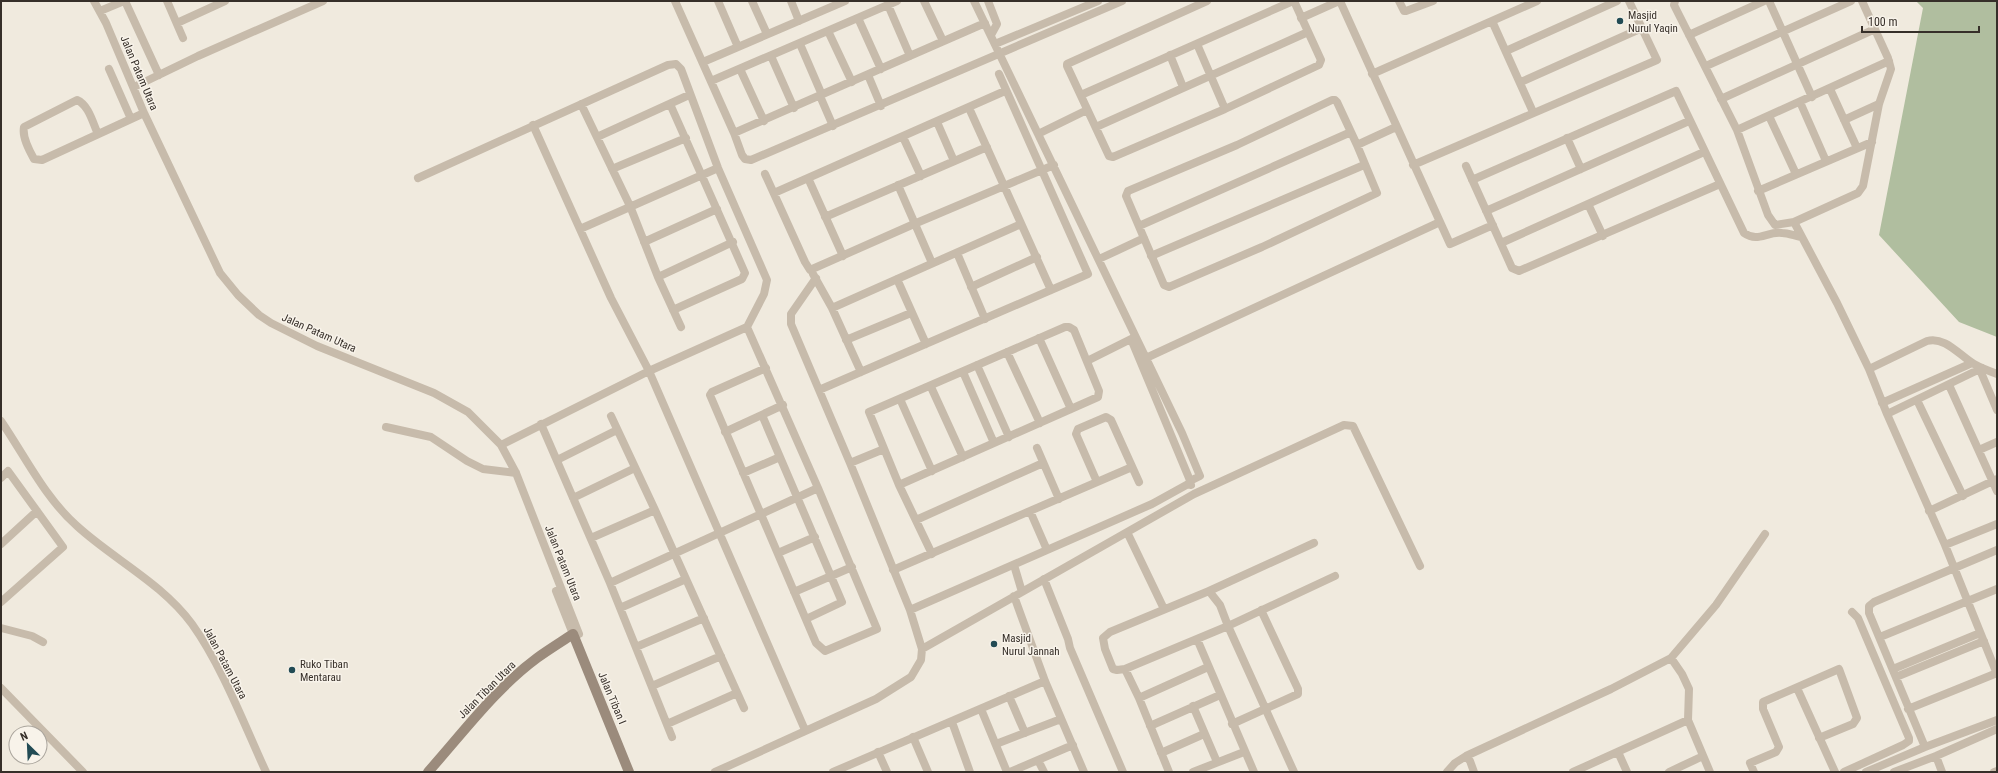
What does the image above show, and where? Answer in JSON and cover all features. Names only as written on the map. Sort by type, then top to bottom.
[{"type":"street","name":"Jalan Patam Utara","points":[[95,1],[134,87],[144,113],[220,273],[238,295],[258,315],[317,346],[434,394],[468,412],[501,445],[516,473],[546,551],[544,560],[576,634]]},
{"type":"street","points":[[100,11],[124,1],[159,75]]},
{"type":"street","points":[[168,1],[183,38]]},
{"type":"street","points":[[177,23],[225,1]]},
{"type":"street","points":[[134,87],[323,1]]},
{"type":"street","points":[[675,1],[734,133],[742,155],[745,159],[751,160],[881,106],[1122,1]]},
{"type":"street","points":[[718,1],[738,47]]},
{"type":"street","points":[[752,1],[767,34]]},
{"type":"street","points":[[790,1],[799,21]]},
{"type":"street","points":[[703,62],[799,21],[830,4],[845,1]]},
{"type":"street","points":[[711,81],[897,1]]},
{"type":"street","points":[[924,1],[943,41]]},
{"type":"street","points":[[910,610],[1152,504],[1187,486],[1190,482],[1200,476],[1182,433],[1100,259],[974,1]]},
{"type":"street","points":[[988,1],[997,24],[991,35]]},
{"type":"street","points":[[1081,95],[1294,1],[1321,60],[1319,65],[1225,109],[1113,156],[1108,155],[1066,66],[1070,62],[1207,1]]},
{"type":"street","points":[[1301,18],[1339,1],[1450,244],[1493,225]]},
{"type":"street","points":[[1399,1],[1404,11],[1433,1]]},
{"type":"street","points":[[1372,74],[1537,1]]},
{"type":"street","points":[[1506,51],[1617,1]]},
{"type":"street","points":[[1413,165],[1533,112],[1657,60],[1629,1]]},
{"type":"street","points":[[1675,1],[1674,5],[1737,130],[1758,191],[1772,223],[1801,237]]},
{"type":"street","points":[[1689,35],[1764,1]]},
{"type":"street","points":[[1769,1],[1812,97]]},
{"type":"street","points":[[1706,66],[1851,1]]},
{"type":"street","points":[[1472,180],[1676,91],[1689,121],[1744,233],[1752,238],[1756,238],[1781,228],[1861,190],[1879,104],[1890,72],[1889,61],[1862,1]]},
{"type":"street","points":[[995,44],[1094,2]]},
{"type":"street","points":[[888,5],[910,56]]},
{"type":"street","points":[[858,18],[881,69]]},
{"type":"street","points":[[1492,21],[1533,112]]},
{"type":"street","points":[[734,133],[985,23]]},
{"type":"street","points":[[1520,82],[1642,28]]},
{"type":"street","points":[[1721,99],[1875,29]]},
{"type":"street","points":[[828,31],[852,82]]},
{"type":"street","points":[[1096,127],[1308,32]]},
{"type":"street","points":[[800,44],[833,126]]},
{"type":"street","points":[[1197,44],[1225,109]]},
{"type":"street","points":[[1170,55],[1184,87]]},
{"type":"street","points":[[771,56],[794,108]]},
{"type":"street","points":[[1737,130],[1889,61]]},
{"type":"street","points":[[418,178],[533,125],[676,64],[681,69],[689,95],[718,168],[767,280],[764,294],[747,327],[649,371],[501,445]]},
{"type":"street","points":[[109,69],[131,119]]},
{"type":"street","points":[[740,69],[764,121]]},
{"type":"street","points":[[819,390],[1088,274],[1042,168],[1005,91],[999,74]]},
{"type":"street","points":[[868,75],[881,106]]},
{"type":"street","points":[[1830,89],[1857,148]]},
{"type":"street","points":[[774,193],[1005,91]]},
{"type":"street","points":[[597,137],[689,95]]},
{"type":"street","points":[[98,134],[87,110],[83,104],[77,100],[24,127],[23,129],[32,156],[34,159],[42,160],[144,113]]},
{"type":"street","points":[[1332,100],[1337,102],[1351,132],[1377,193],[1169,287],[1164,285],[1126,196],[1128,191],[1237,145],[1332,100]]},
{"type":"street","points":[[1800,102],[1826,162]]},
{"type":"street","points":[[581,104],[630,206],[658,277],[681,326]]},
{"type":"street","points":[[670,104],[733,242],[745,273],[742,279],[673,310]]},
{"type":"street","points":[[1844,120],[1879,104]]},
{"type":"street","points":[[969,108],[1051,290]]},
{"type":"street","points":[[1038,134],[1087,110]]},
{"type":"street","points":[[1769,116],[1796,174]]},
{"type":"street","points":[[1486,211],[1689,121]]},
{"type":"street","points":[[937,122],[954,161]]},
{"type":"street","points":[[533,125],[611,298],[649,371],[806,730]]},
{"type":"street","points":[[1357,145],[1396,127]]},
{"type":"street","points":[[1139,226],[1351,132]]},
{"type":"street","points":[[903,137],[921,176]]},
{"type":"street","points":[[612,169],[686,138]]},
{"type":"street","points":[[1567,138],[1581,169]]},
{"type":"street","points":[[1758,191],[1872,142]]},
{"type":"street","points":[[825,217],[987,147]]},
{"type":"street","points":[[1501,243],[1704,152]]},
{"type":"street","points":[[810,270],[1042,168],[1054,165]]},
{"type":"street","points":[[1151,256],[1364,165]]},
{"type":"street","points":[[1466,166],[1512,268],[1519,272],[1720,184]]},
{"type":"street","points":[[580,229],[718,168]]},
{"type":"street","points":[[765,174],[805,262],[816,278],[832,308],[862,372]]},
{"type":"street","points":[[808,178],[843,256]]},
{"type":"street","points":[[898,185],[932,263]]},
{"type":"street","points":[[1588,204],[1603,236]]},
{"type":"street","points":[[644,242],[717,209]]},
{"type":"street","points":[[1146,358],[1440,222]]},
{"type":"street","points":[[1794,222],[1837,303],[1869,369],[1882,403],[1945,545],[1997,673],[1908,709]]},
{"type":"street","points":[[832,308],[896,278],[957,253],[1021,224]]},
{"type":"street","points":[[1100,259],[1144,238]]},
{"type":"street","points":[[658,277],[733,242]]},
{"type":"street","points":[[957,253],[985,319]]},
{"type":"street","points":[[971,286],[1037,257]]},
{"type":"street","points":[[715,772],[876,699],[911,677],[921,660],[922,649],[910,610],[790,318],[801,297],[816,278]]},
{"type":"street","points":[[896,278],[926,344]]},
{"type":"street","points":[[846,340],[911,313]]},
{"type":"street","points":[[899,485],[1099,396],[1099,391],[1074,330],[1069,326],[1065,327],[931,387],[869,412],[899,485],[932,554]]},
{"type":"street","points":[[747,327],[766,368],[783,406],[877,629],[825,651],[816,644],[762,514],[711,400],[710,395],[712,392],[766,368]]},
{"type":"street","points":[[1040,338],[1071,409]]},
{"type":"street","points":[[1087,361],[1131,339],[1194,494]]},
{"type":"street","points":[[1869,369],[1931,340],[1942,342],[1981,369],[1997,374]]},
{"type":"street","points":[[1007,352],[1040,423]]},
{"type":"street","points":[[1882,403],[1972,363]]},
{"type":"street","points":[[977,366],[1009,437]]},
{"type":"street","points":[[1887,414],[1981,369]]},
{"type":"street","points":[[1981,369],[1997,410]]},
{"type":"street","points":[[963,372],[994,443]]},
{"type":"street","points":[[1948,385],[1995,480],[1997,491]]},
{"type":"street","points":[[931,387],[963,457]]},
{"type":"street","points":[[900,399],[932,471]]},
{"type":"street","points":[[1917,400],[1963,496]]},
{"type":"street","points":[[725,432],[783,406]]},
{"type":"street","points":[[762,415],[842,602],[806,619]]},
{"type":"street","points":[[611,416],[744,708]]},
{"type":"street","points":[[1097,482],[1076,434],[1078,429],[1106,417],[1111,420],[1139,482]]},
{"type":"street","name":"Jalan Patam Utara","points":[[1,421],[43,485],[76,526],[161,592],[191,623],[207,648],[266,772]]},
{"type":"street","points":[[541,424],[610,583],[672,737]]},
{"type":"street","points":[[922,649],[1194,494],[1344,425],[1353,426],[1420,566]]},
{"type":"street","points":[[386,427],[431,438],[467,461],[483,469],[516,473]]},
{"type":"street","points":[[557,460],[618,430]]},
{"type":"street","points":[[1979,450],[1997,442]]},
{"type":"street","points":[[1037,448],[1059,499]]},
{"type":"street","points":[[850,463],[884,449]]},
{"type":"street","points":[[743,473],[780,457]]},
{"type":"street","points":[[916,520],[1043,463]]},
{"type":"street","points":[[893,570],[1132,467]]},
{"type":"street","points":[[573,498],[635,468]]},
{"type":"street","points":[[1,478],[8,471],[63,547],[1,602]]},
{"type":"street","points":[[1929,511],[1995,480]]},
{"type":"street","points":[[610,583],[818,488]]},
{"type":"street","points":[[591,538],[655,510]]},
{"type":"street","points":[[1,544],[37,511]]},
{"type":"street","points":[[1030,511],[1047,550]]},
{"type":"street","points":[[1945,545],[1997,524]]},
{"type":"street","points":[[1127,532],[1164,609]]},
{"type":"street","points":[[1447,772],[1455,763],[1466,756],[1611,689],[1671,658],[1716,605],[1765,534]]},
{"type":"street","points":[[778,553],[814,537]]},
{"type":"street","points":[[1314,543],[1209,591],[1110,632],[1103,638],[1105,649],[1113,669],[1126,669],[1228,626],[1335,576]]},
{"type":"street","points":[[1942,772],[1926,746],[1908,709],[1880,636],[1869,613],[1868,606],[1997,550]]},
{"type":"street","points":[[1014,565],[1018,594],[1045,681],[1084,772]]},
{"type":"street","points":[[794,592],[852,567]]},
{"type":"street","points":[[620,608],[686,579]]},
{"type":"street","points":[[1044,579],[1068,639],[1070,648],[1123,772]]},
{"type":"street","points":[[1880,636],[1997,589]]},
{"type":"street","points":[[1209,591],[1220,605],[1294,772]]},
{"type":"street","points":[[1232,724],[1298,694],[1298,689],[1261,610]]},
{"type":"street","points":[[1844,772],[1903,746],[1909,741],[1858,618],[1852,612]]},
{"type":"street","points":[[636,647],[704,618]]},
{"type":"street","points":[[1,628],[32,636],[42,642]]},
{"type":"street","points":[[1893,669],[1980,633]]},
{"type":"street","name":"Jalan Tiban Utara","points":[[428,772],[479,714],[509,683],[536,659],[576,634]]},
{"type":"street","name":"Jalan Tiban I","points":[[576,634],[629,772]]},
{"type":"street","name":"Jalan Tiban I","points":[[576,634],[634,772]]},
{"type":"street","points":[[1196,639],[1254,772]]},
{"type":"street","points":[[1896,677],[1984,641]]},
{"type":"street","points":[[652,686],[721,656]]},
{"type":"street","points":[[1671,658],[1682,674],[1689,689],[1688,720],[1710,772]]},
{"type":"street","points":[[1139,698],[1208,668]]},
{"type":"street","points":[[1126,669],[1169,772]]},
{"type":"street","points":[[1754,772],[1750,763],[1776,752],[1779,747],[1763,708],[1763,702],[1840,669],[1857,718],[1853,724],[1819,738]]},
{"type":"street","points":[[833,772],[844,770],[878,752],[952,722],[1045,681]]},
{"type":"street","points":[[1,688],[83,772]]},
{"type":"street","points":[[1797,688],[1835,772]]},
{"type":"street","points":[[667,724],[737,693]]},
{"type":"street","points":[[1150,726],[1220,695]]},
{"type":"street","points":[[1009,696],[1025,733]]},
{"type":"street","points":[[1193,706],[1217,762]]},
{"type":"street","points":[[981,709],[1007,772]]},
{"type":"street","points":[[996,744],[1061,718]]},
{"type":"street","points":[[1574,772],[1688,720]]},
{"type":"street","points":[[1866,772],[1926,746],[1997,720]]},
{"type":"street","points":[[952,722],[970,772]]},
{"type":"street","points":[[1898,771],[1997,729]]},
{"type":"street","points":[[1161,753],[1204,734]]},
{"type":"street","points":[[913,737],[928,772]]},
{"type":"street","points":[[1010,772],[1073,745]]},
{"type":"street","points":[[878,752],[886,772]]},
{"type":"street","points":[[1193,772],[1244,752]]},
{"type":"street","points":[[1618,752],[1627,772]]},
{"type":"street","points":[[1466,756],[1470,761],[1474,772]]},
{"type":"street","points":[[1669,772],[1703,756]]},
{"type":"street","points":[[1038,760],[1044,772]]},
{"type":"green space","points":[[1916,1],[1997,1],[1997,337],[1959,322],[1879,235],[1923,8]]},
{"type":"place","name":"Masjid Nurul Yaqin","points":[[1620,21]]},
{"type":"place","name":"Masjid Nurul Jannah","points":[[994,644]]},
{"type":"place","name":"Ruko Tiban Mentarau","points":[[292,670]]}]
